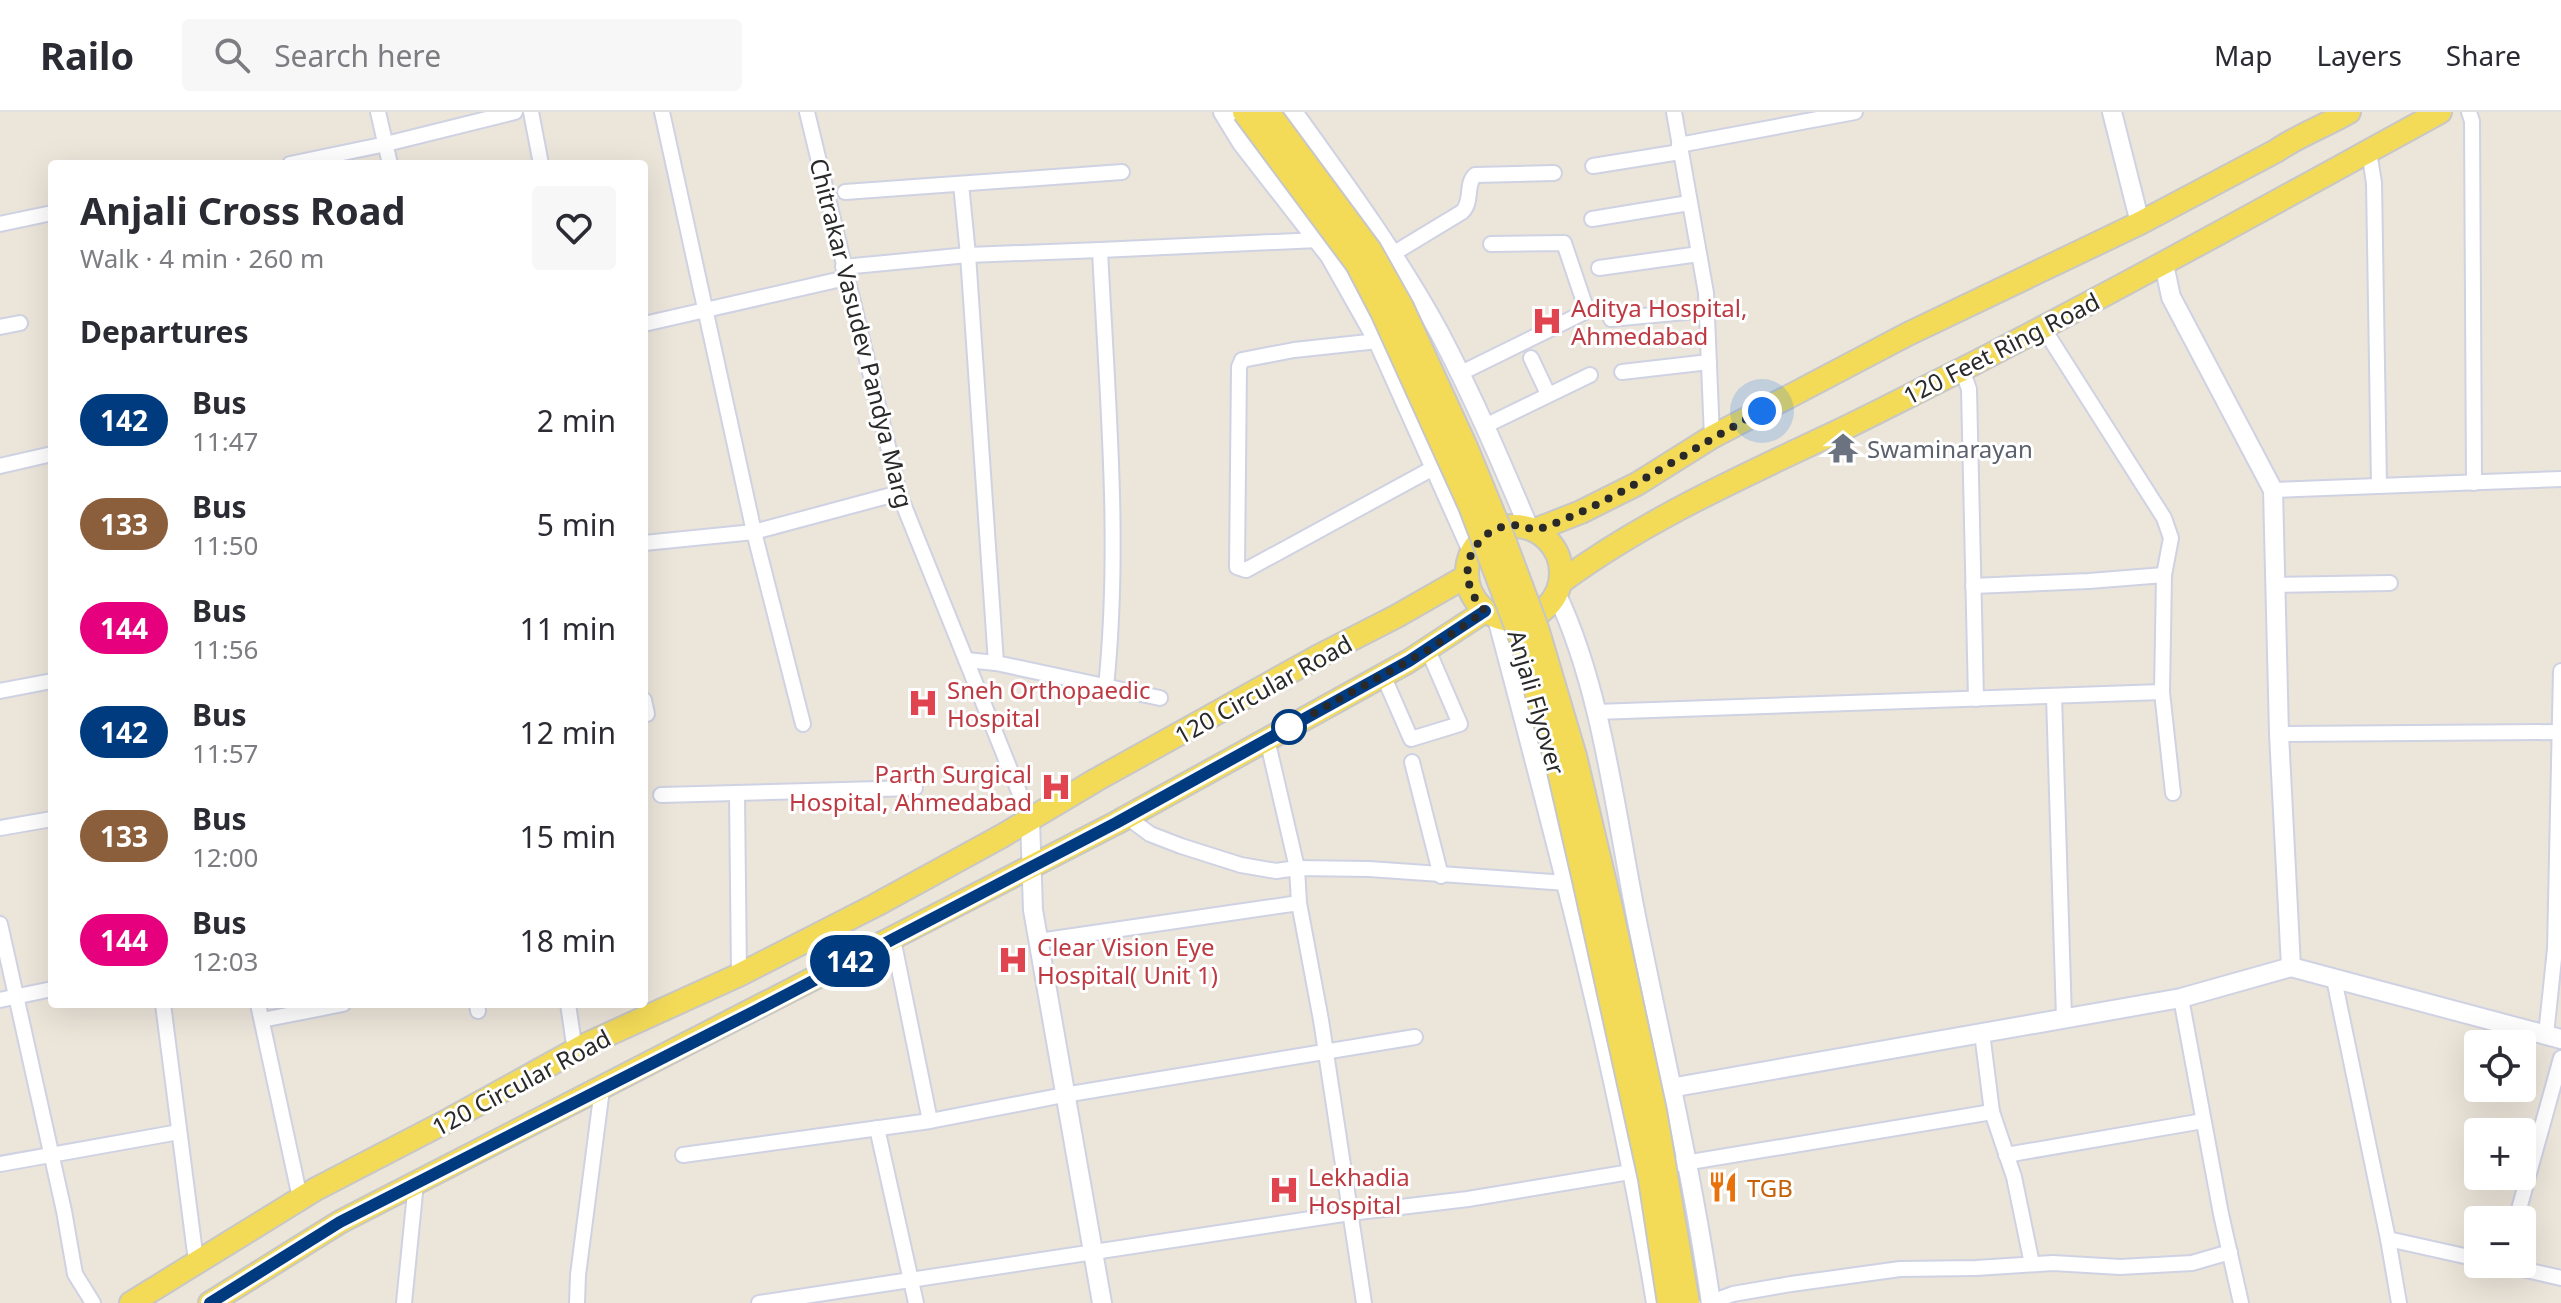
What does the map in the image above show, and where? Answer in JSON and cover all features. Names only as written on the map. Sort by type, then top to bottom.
[{"type":"main road","name":"Anjali Flyover","points":[[1244,112],[1357,264],[1370,288],[1470,506],[1521,639],[1558,767],[1584,880],[1650,1179],[1669,1303]]},
{"type":"main road","name":"Anjali Flyover","points":[[1268,112],[1370,250],[1402,307],[1466,447],[1533,616],[1575,756],[1611,908],[1655,1111],[1688,1303]]},
{"type":"main road","points":[[1532,529],[1548,539],[1557,552],[1561,566],[1559,588],[1538,615],[1511,621],[1491,614],[1476,602],[1467,576],[1472,551],[1484,536],[1501,527],[1532,529],[1581,512],[1637,484],[1712,437],[1908,334],[2140,223],[2349,112]]},
{"type":"main road","name":"120 Feet Ring Road","points":[[1559,588],[1595,557],[1655,522],[1962,370],[2164,264],[2440,112]]},
{"type":"main road","name":"120 Circular Road","points":[[131,1303],[300,1198],[575,1051],[739,975],[876,905],[1467,576]]},
{"type":"main road","name":"120 Circular Road","points":[[210,1303],[340,1222],[1127,817],[1491,614]]},
{"type":"street","points":[[378,112],[389,160]]},
{"type":"street","points":[[309,160],[515,112]]},
{"type":"street","points":[[531,112],[540,160]]},
{"type":"street","points":[[662,112],[754,532],[803,724]]},
{"type":"street","name":"Chitrakar Vasudev Pandya Marg","points":[[807,112],[899,493],[1030,819]]},
{"type":"street","points":[[1223,112],[1242,143],[1330,256],[1378,341],[1472,551]]},
{"type":"street","points":[[1293,112],[1359,203],[1438,331],[1532,529]]},
{"type":"street","points":[[1674,112],[1707,310],[1712,437]]},
{"type":"street","points":[[1593,166],[1855,112]]},
{"type":"street","points":[[2112,112],[2140,223]]},
{"type":"street","points":[[2469,112],[2472,121],[2474,483]]},
{"type":"street","points":[[2369,151],[2374,183],[2379,485]]},
{"type":"street","points":[[845,192],[1122,172]]},
{"type":"street","points":[[1391,255],[1462,212],[1468,205],[1471,178],[1475,175],[1554,173]]},
{"type":"street","points":[[961,184],[996,663]]},
{"type":"street","points":[[1592,219],[1689,203]]},
{"type":"street","points":[[0,224],[48,214]]},
{"type":"street","points":[[648,323],[844,272],[968,255],[1318,240]]},
{"type":"street","points":[[1459,374],[1587,311],[1564,243],[1491,244]]},
{"type":"street","points":[[1100,250],[1113,521],[1113,621],[1106,687]]},
{"type":"street","points":[[1599,268],[1699,254]]},
{"type":"street","points":[[2164,264],[2171,297],[2273,490],[2279,734],[2291,967]]},
{"type":"street","points":[[1611,319],[1707,310]]},
{"type":"street","points":[[0,327],[20,323]]},
{"type":"street","points":[[2042,326],[2164,518],[2171,538],[2164,575],[2162,692],[2173,793]]},
{"type":"street","points":[[1378,341],[1294,350],[1242,360],[1239,367],[1237,567],[1246,570],[1435,467]]},
{"type":"street","points":[[1531,358],[1548,394]]},
{"type":"street","points":[[1622,372],[1709,362]]},
{"type":"street","points":[[1962,370],[1969,389],[1976,699]]},
{"type":"street","points":[[1485,426],[1590,375]]},
{"type":"street","points":[[0,466],[48,455]]},
{"type":"street","points":[[2273,490],[2561,479]]},
{"type":"street","points":[[648,543],[754,532],[899,493]]},
{"type":"street","points":[[1973,586],[2164,575]]},
{"type":"street","points":[[2275,585],[2390,583]]},
{"type":"street","points":[[1559,588],[1596,712],[1702,1235],[1711,1302],[1762,1289],[1900,1269],[2053,1263],[2120,1267],[2192,1263],[2230,1252]]},
{"type":"street","points":[[1491,614],[1567,883],[1634,1172],[1656,1303]]},
{"type":"street","points":[[1383,675],[1411,739],[1460,724],[1428,650]]},
{"type":"street","points":[[966,660],[996,663],[1160,698]]},
{"type":"street","points":[[1670,1088],[2181,998],[2291,967],[2554,1037],[2561,671]]},
{"type":"street","points":[[0,691],[48,682]]},
{"type":"street","points":[[1596,712],[2162,692]]},
{"type":"street","points":[[2054,696],[2064,1018]]},
{"type":"street","points":[[2279,734],[2558,732]]},
{"type":"street","points":[[1267,739],[1297,868],[1299,903],[1326,1053],[1364,1303]]},
{"type":"street","points":[[1412,762],[1441,876]]},
{"type":"street","points":[[661,795],[915,788]]},
{"type":"street","points":[[737,795],[739,975]]},
{"type":"street","points":[[1127,817],[1150,834],[1241,865],[1276,871],[1297,868],[1369,869],[1567,883]]},
{"type":"street","points":[[1030,819],[1034,866],[1033,910],[1102,1303]]},
{"type":"street","points":[[0,828],[48,820]]},
{"type":"street","points":[[1039,941],[1299,903]]},
{"type":"street","points":[[0,924],[64,1211],[75,1274],[93,1303]]},
{"type":"street","points":[[893,939],[930,1121]]},
{"type":"street","points":[[2334,979],[2399,1303]]},
{"type":"street","points":[[0,1000],[48,990]]},
{"type":"street","points":[[2181,998],[2241,1303]]},
{"type":"street","points":[[164,1008],[196,1261]]},
{"type":"street","points":[[259,1008],[300,1198]]},
{"type":"street","points":[[262,1020],[323,1008]]},
{"type":"street","points":[[569,1008],[575,1051]]},
{"type":"street","points":[[1982,1033],[1992,1112],[2006,1155],[2032,1264]]},
{"type":"street","points":[[683,1155],[930,1121],[1064,1095],[1415,1037]]},
{"type":"street","points":[[2520,1206],[2561,1058]]},
{"type":"street","points":[[577,1303],[602,1089]]},
{"type":"street","points":[[759,1303],[809,1300],[912,1281],[1350,1213],[1468,1199],[1992,1112]]},
{"type":"street","points":[[2006,1155],[2203,1121]]},
{"type":"street","points":[[877,1128],[916,1303]]},
{"type":"street","points":[[0,1164],[179,1132]]},
{"type":"street","points":[[404,1303],[416,1183]]},
{"type":"street","points":[[2388,1239],[2464,1256]]},
{"type":"street","points":[[2536,1272],[2561,1278]]},
{"type":"bus line","name":"142","points":[[210,1303],[340,1222],[1116,823],[1409,661],[1485,611]]},
{"type":"place","name":"Aditya Hospital, Ahmedabad","points":[[1547,321]]},
{"type":"place","name":"Swaminarayan","points":[[1843,448]]},
{"type":"place","name":"Sneh Orthopaedic Hospital","points":[[923,703]]},
{"type":"place","name":"Parth Surgical Hospital, Ahmedabad","points":[[1056,787]]},
{"type":"place","name":"Clear Vision Eye Hospital( Unit 1)","points":[[1013,960]]},
{"type":"place","name":"TGB","points":[[1723,1187]]},
{"type":"place","name":"Lekhadia Hospital","points":[[1284,1190]]},
{"type":"route","points":[[1289,727],[1428,650],[1485,611],[1476,602],[1467,576],[1472,551],[1484,536],[1511,525],[1535,530],[1581,512],[1637,484],[1712,437],[1762,411]]}]
